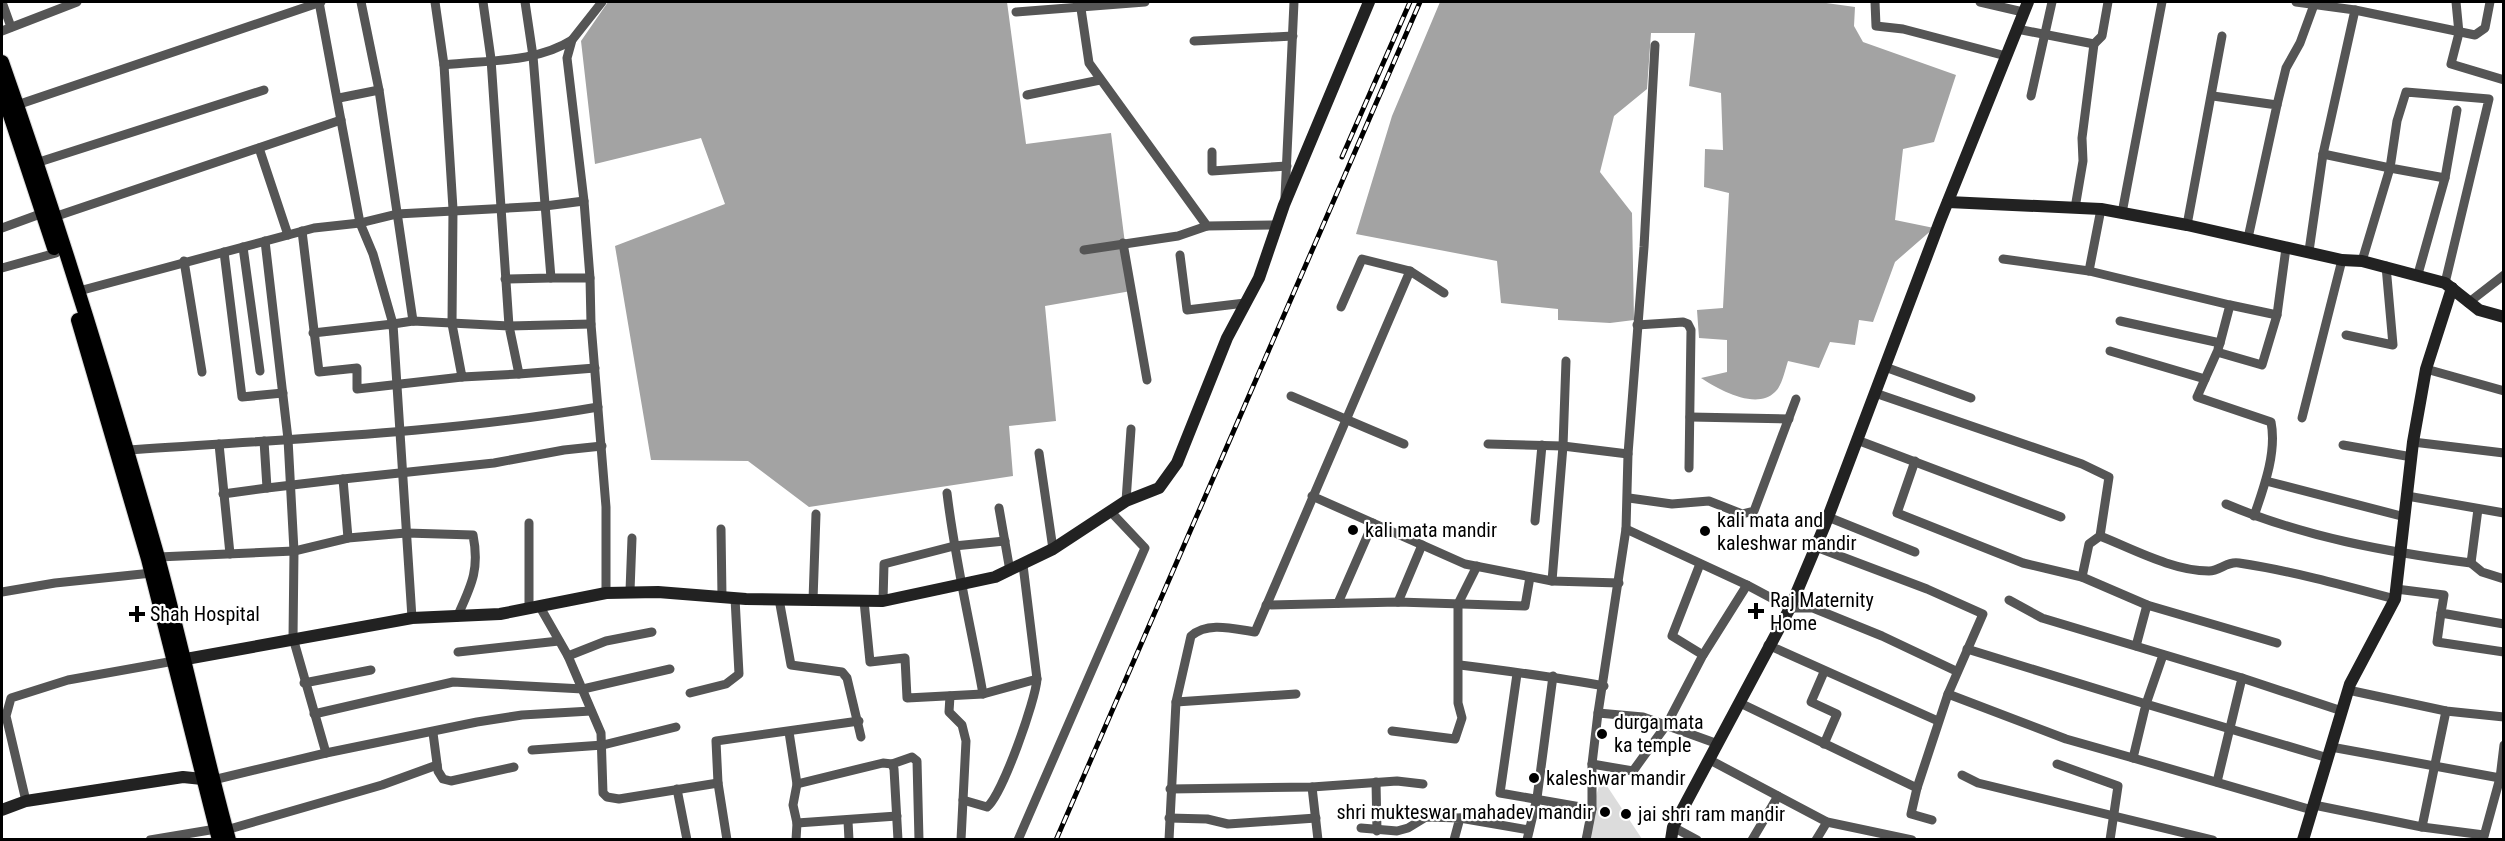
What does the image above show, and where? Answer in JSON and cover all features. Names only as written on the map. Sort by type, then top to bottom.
[{"type":"main road","points":[[2,62],[17,105],[48,215],[56,253],[178,660],[222,835]]},
{"type":"main road","points":[[2,91],[36,172]]},
{"type":"main road","points":[[48,215],[79,291],[127,450],[158,557],[178,660]]},
{"type":"street","points":[[2,2],[11,27]]},
{"type":"street","points":[[2,31],[77,2]]},
{"type":"street","points":[[17,105],[320,2],[360,223],[373,254],[393,324],[395,384],[412,618]]},
{"type":"street","points":[[360,2],[379,90],[413,321]]},
{"type":"street","points":[[435,2],[444,65],[453,209],[452,324],[462,377]]},
{"type":"street","points":[[483,2],[491,59],[508,326],[519,374]]},
{"type":"street","points":[[525,2],[532,56],[550,278]]},
{"type":"street","points":[[444,65],[532,56],[557,50],[572,40],[602,2]]},
{"type":"street","points":[[1016,12],[1080,5],[1145,2]]},
{"type":"street","points":[[1284,205],[1294,2]]},
{"type":"street","points":[[26,801],[6,716],[11,698],[68,680],[412,618],[500,615],[606,593],[630,591],[729,598],[883,601],[995,578],[1053,549],[1126,501],[1159,488],[1177,463],[1202,394],[1259,278],[1284,205],[1369,2]]},
{"type":"street","points":[[1875,2],[1876,26],[1903,29],[2006,56]]},
{"type":"street","points":[[1697,840],[1672,833],[1768,645],[1790,608],[1828,517],[2025,7],[1980,2]]},
{"type":"street","points":[[2031,96],[2052,2]]},
{"type":"street","points":[[2075,208],[2083,161],[2082,138],[2094,44],[2102,36],[2108,2]]},
{"type":"street","points":[[2122,213],[2162,2]]},
{"type":"street","points":[[2296,2],[2355,10],[2475,35],[2485,28],[2490,2]]},
{"type":"street","points":[[2456,2],[2459,33],[2451,64],[2504,80]]},
{"type":"street","points":[[2248,238],[2286,68],[2300,43],[2314,4]]},
{"type":"street","points":[[1080,5],[1089,63],[1207,226]]},
{"type":"street","points":[[2309,251],[2324,154],[2355,10]]},
{"type":"street","points":[[2017,29],[2094,44]]},
{"type":"street","points":[[1194,41],[1293,36]]},
{"type":"street","points":[[2187,225],[2213,96],[2222,36]]},
{"type":"street","points":[[572,40],[567,58],[584,201],[590,278],[591,324],[606,507],[606,593]]},
{"type":"street","points":[[1586,840],[1592,809],[1592,764],[1598,713],[1619,583],[1629,498],[1628,454],[1644,247],[1655,45]]},
{"type":"street","points":[[1027,95],[1100,80]]},
{"type":"street","points":[[36,172],[264,90]]},
{"type":"street","points":[[339,98],[379,90]]},
{"type":"street","points":[[2303,840],[2348,690],[2395,594],[2413,442],[2426,369],[2449,285],[2488,99],[2406,92],[2397,121],[2390,168],[2362,261]]},
{"type":"street","points":[[2213,96],[2277,105]]},
{"type":"street","points":[[2418,274],[2445,178],[2457,110]]},
{"type":"street","points":[[2,228],[341,120]]},
{"type":"street","points":[[259,148],[288,235]]},
{"type":"street","points":[[1212,152],[1212,171],[1287,166]]},
{"type":"street","points":[[2324,154],[2445,178]]},
{"type":"street","points":[[79,291],[302,231],[360,223],[397,214],[453,209],[545,206],[584,201]]},
{"type":"street","points":[[1948,202],[2101,209],[2187,225],[2342,260],[2362,261],[2418,274],[2449,285],[2479,310],[2504,317]]},
{"type":"street","points":[[2089,271],[2101,209]]},
{"type":"street","points":[[1083,250],[1178,236],[1207,226],[1277,225]]},
{"type":"street","points":[[302,231],[319,372],[357,368],[357,389],[462,377],[595,368]]},
{"type":"street","points":[[265,241],[288,439],[294,551],[293,638],[304,683],[326,753]]},
{"type":"street","points":[[1123,243],[1147,380]]},
{"type":"street","points":[[243,247],[261,371]]},
{"type":"street","points":[[2120,321],[2218,347],[2262,365],[2277,315],[2286,248]]},
{"type":"street","points":[[224,252],[242,397],[283,393]]},
{"type":"street","points":[[2,268],[56,253]]},
{"type":"street","points":[[1180,255],[1187,310],[1245,303]]},
{"type":"street","points":[[1341,308],[1362,259],[1410,271],[1444,293]]},
{"type":"street","points":[[2003,259],[2089,271],[2230,306],[2277,315]]},
{"type":"street","points":[[2301,418],[2342,260]]},
{"type":"street","points":[[184,261],[202,372]]},
{"type":"street","points":[[2346,334],[2393,345],[2386,266]]},
{"type":"street","points":[[1169,840],[1176,702],[1191,636],[1199,630],[1213,627],[1255,632],[1410,271]]},
{"type":"street","points":[[2468,303],[2504,275]]},
{"type":"street","points":[[505,279],[590,278]]},
{"type":"street","points":[[2230,306],[2218,347],[2197,397],[2271,422],[2273,431],[2266,481],[2254,516]]},
{"type":"street","points":[[313,333],[413,321],[508,326],[591,324]]},
{"type":"street","points":[[1637,326],[1672,321],[1688,324],[1691,330],[1689,468]]},
{"type":"street","points":[[2110,351],[2205,380]]},
{"type":"street","points":[[1552,581],[1563,446],[1566,362]]},
{"type":"street","points":[[1885,367],[1971,398]]},
{"type":"street","points":[[2426,369],[2504,391]]},
{"type":"street","points":[[1875,393],[2082,464],[2109,477],[2100,536],[2089,544],[2082,578]]},
{"type":"street","points":[[1291,396],[1404,444]]},
{"type":"street","points":[[1629,498],[1672,504],[1710,501],[1748,514],[1754,511],[1796,399]]},
{"type":"street","points":[[127,450],[399,430],[516,419],[598,407]]},
{"type":"street","points":[[1690,417],[1789,419]]},
{"type":"street","points":[[1126,501],[1131,429]]},
{"type":"street","points":[[1857,440],[2061,517]]},
{"type":"street","points":[[264,441],[267,488]]},
{"type":"street","points":[[2413,442],[2504,453]]},
{"type":"street","points":[[219,444],[230,554]]},
{"type":"street","points":[[1488,444],[1563,446],[1628,454]]},
{"type":"street","points":[[1535,522],[1542,445]]},
{"type":"street","points":[[2343,445],[2412,457]]},
{"type":"street","points":[[223,494],[495,463],[564,450],[602,446]]},
{"type":"street","points":[[1039,453],[1053,549]]},
{"type":"street","points":[[1915,461],[1897,513],[2023,563],[2082,578],[2147,604],[2277,643]]},
{"type":"street","points":[[343,479],[348,538]]},
{"type":"street","points":[[2266,481],[2404,517]]},
{"type":"street","points":[[947,493],[954,546],[983,694]]},
{"type":"street","points":[[1312,496],[1465,564],[1552,581],[1619,583]]},
{"type":"street","points":[[2407,496],[2504,513]]},
{"type":"street","points":[[2226,504],[2298,530],[2400,554],[2471,563],[2482,572],[2504,579]]},
{"type":"street","points":[[999,508],[1010,571]]},
{"type":"street","points":[[2471,563],[2478,509]]},
{"type":"street","points":[[1018,840],[1145,548],[1110,511]]},
{"type":"street","points":[[813,600],[816,514]]},
{"type":"street","points":[[1828,517],[1915,552]]},
{"type":"street","points":[[529,523],[535,607],[568,656],[583,689],[603,745],[603,793],[607,797],[619,799],[718,783]]},
{"type":"street","points":[[1338,603],[1372,523]]},
{"type":"street","points":[[690,693],[726,684],[739,675],[721,529]]},
{"type":"street","points":[[1626,529],[1747,585],[1790,608],[1813,608],[1882,636],[1956,671]]},
{"type":"street","points":[[158,557],[294,551],[348,538],[406,533],[473,535],[477,554],[474,580],[457,617]]},
{"type":"street","points":[[2100,536],[2174,564],[2194,569],[2210,571],[2235,562],[2395,594],[2444,595],[2437,642],[2504,652]]},
{"type":"street","points":[[630,591],[632,538]]},
{"type":"street","points":[[883,601],[884,564],[954,546],[1005,541]]},
{"type":"street","points":[[1398,602],[1422,545]]},
{"type":"street","points":[[1816,547],[1927,589],[1983,614],[1956,671],[1917,788],[1911,814],[1932,820]]},
{"type":"street","points":[[1700,564],[1672,636],[1703,655]]},
{"type":"street","points":[[963,800],[987,807],[996,797],[1017,746],[1037,679],[1023,565]]},
{"type":"street","points":[[1392,731],[1455,739],[1462,718],[1458,703],[1460,665],[1458,604],[1477,566]]},
{"type":"street","points":[[2,592],[55,583],[152,573]]},
{"type":"street","points":[[1266,605],[1398,602],[1525,606],[1530,577]]},
{"type":"street","points":[[1592,764],[1633,771],[1667,724],[1703,655],[1747,585]]},
{"type":"street","points":[[779,599],[791,664],[842,672],[847,678],[861,737]]},
{"type":"street","points":[[2009,600],[2042,618],[2242,678],[2342,711]]},
{"type":"street","points":[[864,601],[870,662],[905,658],[907,698],[983,694],[1037,679]]},
{"type":"street","points":[[2136,646],[2147,604]]},
{"type":"street","points":[[2442,613],[2504,624]]},
{"type":"street","points":[[568,656],[606,641],[652,632]]},
{"type":"street","points":[[458,652],[559,641]]},
{"type":"street","points":[[1768,645],[1938,721]]},
{"type":"street","points":[[1967,649],[2230,730],[2330,752],[2435,766],[2500,778]]},
{"type":"street","points":[[2133,758],[2146,705],[2163,655]]},
{"type":"street","points":[[1460,665],[1517,674],[1553,676],[1604,686]]},
{"type":"street","points":[[314,714],[453,682],[583,689],[670,669]]},
{"type":"street","points":[[304,683],[371,670]]},
{"type":"street","points":[[1824,672],[1811,702],[1837,714],[1824,744]]},
{"type":"street","points":[[1517,674],[1500,793],[1592,809]]},
{"type":"street","points":[[1361,828],[1377,831],[1408,828],[1426,817],[1460,818],[1528,835],[1537,798],[1553,676]]},
{"type":"street","points":[[2217,782],[2242,678]]},
{"type":"street","points":[[2348,690],[2446,711],[2504,717]]},
{"type":"street","points":[[1948,693],[2066,739],[2217,782],[2313,807],[2484,837],[2500,778],[2504,745]]},
{"type":"street","points":[[1176,702],[1296,694]]},
{"type":"street","points":[[950,696],[949,712],[965,731],[961,840]]},
{"type":"street","points":[[1740,703],[1917,788]]},
{"type":"street","points":[[2,810],[26,801],[183,777],[208,780],[326,753],[522,715],[591,711]]},
{"type":"street","points":[[2422,827],[2446,711]]},
{"type":"street","points":[[1598,713],[1643,717],[1718,744]]},
{"type":"street","points":[[727,840],[718,783],[716,741],[859,722]]},
{"type":"street","points":[[532,750],[603,745],[676,727]]},
{"type":"street","points":[[789,732],[797,784],[793,805],[797,823],[796,840]]},
{"type":"street","points":[[434,733],[437,765],[443,778],[451,781],[514,767]]},
{"type":"street","points":[[797,784],[883,763],[892,764],[912,757],[917,762],[919,840]]},
{"type":"street","points":[[1710,760],[1827,822],[1911,840]]},
{"type":"street","points":[[892,764],[898,840]]},
{"type":"street","points":[[2057,764],[2118,786],[2110,840]]},
{"type":"street","points":[[150,840],[222,835],[382,785],[437,765]]},
{"type":"street","points":[[1962,775],[1978,783],[2213,840]]},
{"type":"street","points":[[1170,789],[1312,787],[1376,783],[1423,784]]},
{"type":"street","points":[[1376,783],[1377,831]]},
{"type":"street","points":[[1312,787],[1318,840]]},
{"type":"street","points":[[677,789],[687,840]]},
{"type":"street","points":[[1752,840],[1778,796]]},
{"type":"street","points":[[797,823],[897,816]]},
{"type":"street","points":[[1169,818],[1207,819],[1228,824],[1316,818]]},
{"type":"street","points":[[1454,840],[1460,818]]},
{"type":"street","points":[[848,821],[849,840]]},
{"type":"street","points":[[1816,840],[1827,822]]},
{"type":"shaded area","points":[[608,2],[1007,2],[1026,144],[1111,133],[1131,291],[1045,306],[1056,421],[1009,426],[1013,476],[809,507],[748,461],[651,460],[615,246],[725,204],[701,138],[595,164],[581,41]]},
{"type":"shaded area","points":[[1440,2],[1819,2],[1855,7],[1854,26],[1863,42],[1956,75],[1934,142],[1903,149],[1895,220],[1934,228],[1895,262],[1873,322],[1859,320],[1855,345],[1830,342],[1819,368],[1788,361],[1775,392],[1758,399],[1737,396],[1701,378],[1727,372],[1727,340],[1699,338],[1697,310],[1723,308],[1729,193],[1704,187],[1705,149],[1723,150],[1721,93],[1689,86],[1695,33],[1651,33],[1647,89],[1614,116],[1600,172],[1632,213],[1634,320],[1610,323],[1558,320],[1558,309],[1501,303],[1497,261],[1356,234],[1392,116]]},
{"type":"shaded area","points":[[1599,786],[1607,786],[1642,839],[1583,840]]},
{"type":"railway","points":[[1342,157],[1410,2]]},
{"type":"railway","points":[[1056,840],[1420,2]]},
{"type":"place","name":"kali mata mandir","points":[[1353,530]]},
{"type":"place","name":"kali mata and kaleshwar mandir","points":[[1705,531]]},
{"type":"place","name":"Raj Maternity Home","points":[[1756,611]]},
{"type":"place","name":"Shah Hospital","points":[[137,614]]},
{"type":"place","name":"durga mata ka temple","points":[[1602,734]]},
{"type":"place","name":"kaleshwar mandir","points":[[1534,778]]},
{"type":"place","name":"shri mukteswar mahadev mandir","points":[[1605,812]]},
{"type":"place","name":"jai shri ram mandir","points":[[1626,814]]}]
